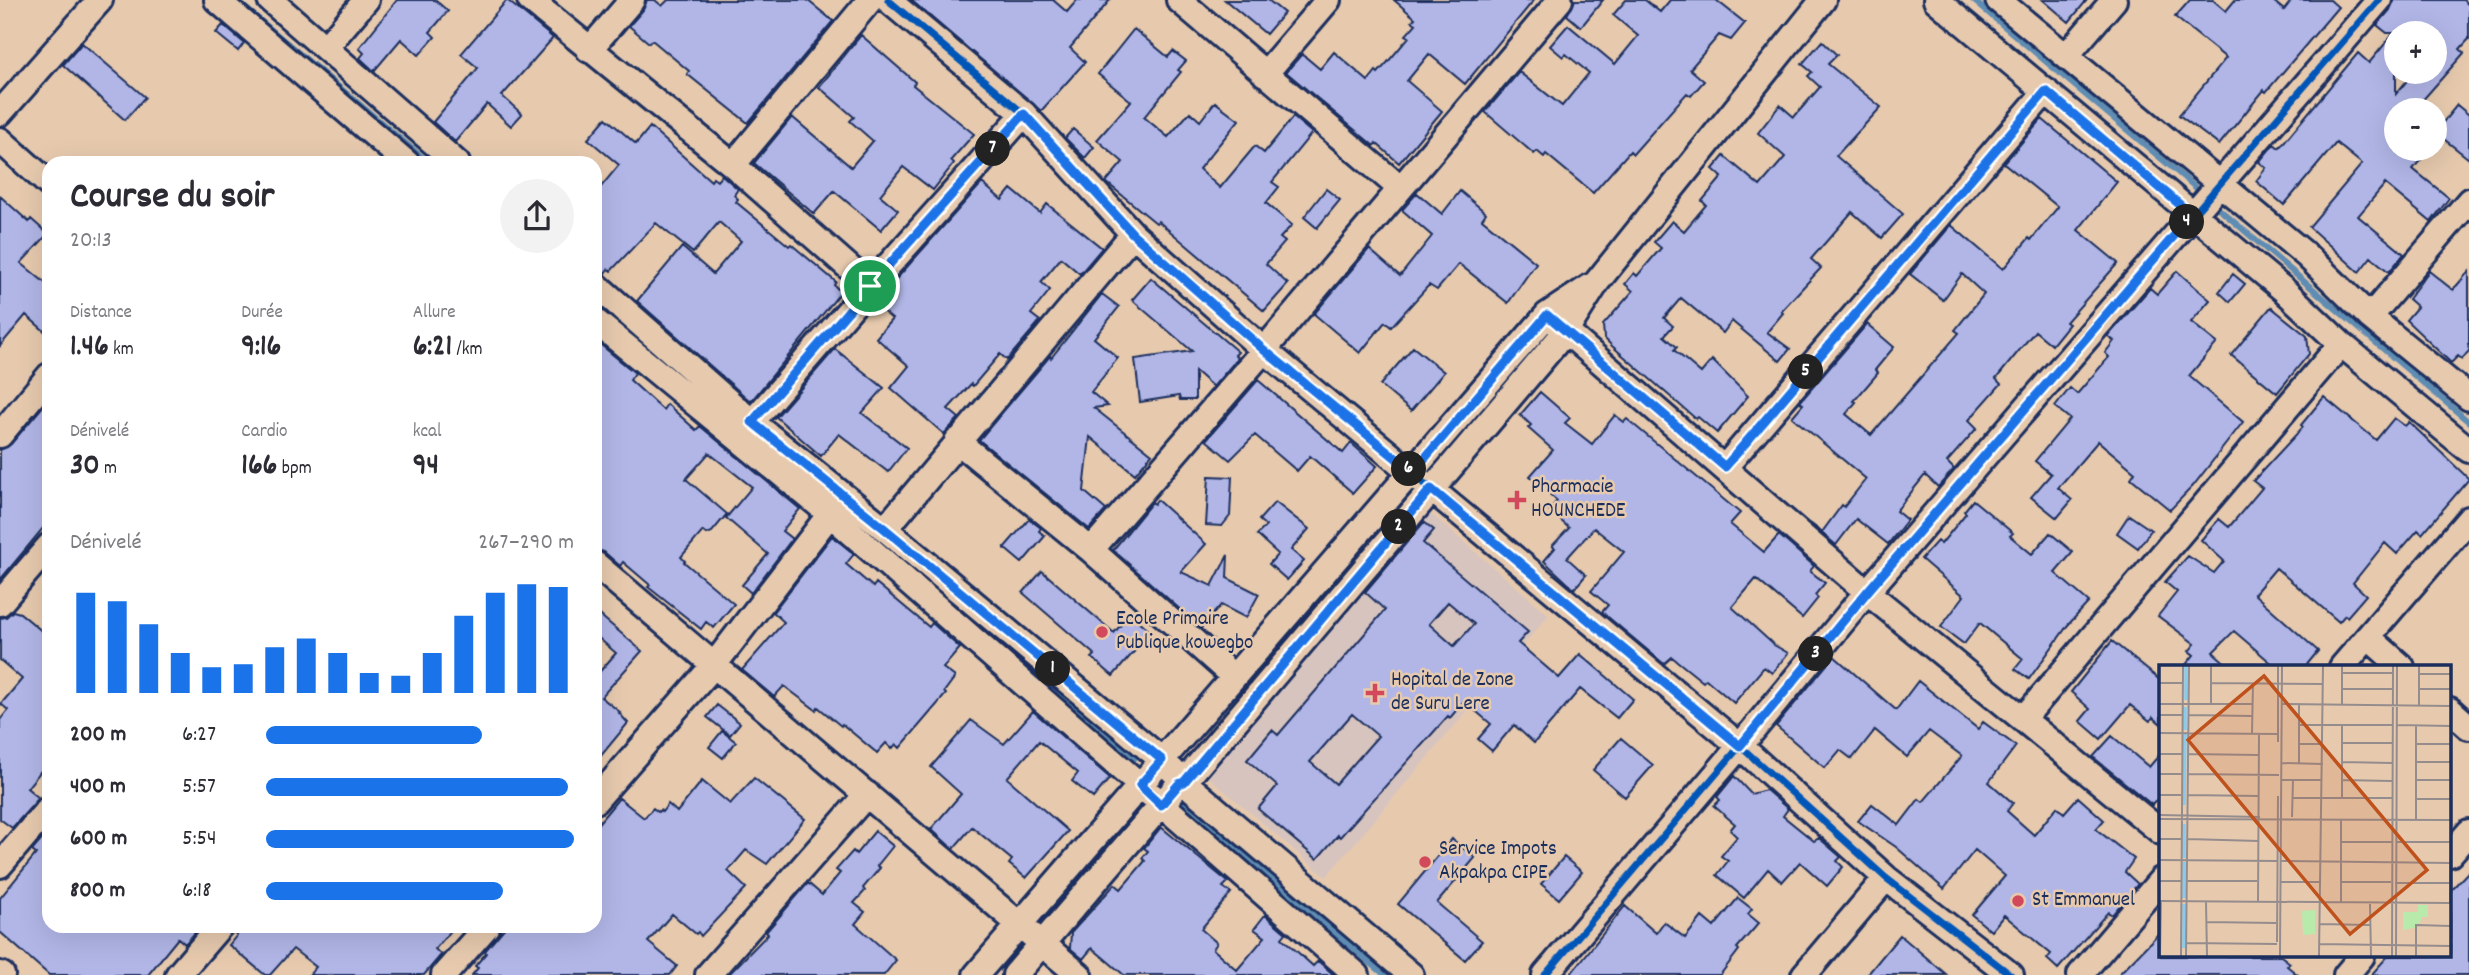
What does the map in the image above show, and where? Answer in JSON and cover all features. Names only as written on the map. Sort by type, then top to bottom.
[{"type":"street","points":[[0,113],[100,0]]},
{"type":"street","points":[[216,0],[399,156]]},
{"type":"street","points":[[270,0],[449,156]]},
{"type":"street","points":[[326,47],[366,0]]},
{"type":"street","points":[[530,0],[733,165],[870,286]]},
{"type":"street","points":[[589,50],[632,0]]},
{"type":"street","points":[[733,165],[870,0]]},
{"type":"street","points":[[888,0],[1024,114],[1133,234],[1264,350],[1740,746],[1886,878],[2011,975]]},
{"type":"street","points":[[1179,0],[1400,188]]},
{"type":"street","points":[[1265,74],[1328,0]]},
{"type":"street","points":[[1091,550],[1560,0]]},
{"type":"street","points":[[1016,975],[1179,784],[1184,782],[1566,331],[1597,282],[1822,0]]},
{"type":"street","points":[[1937,0],[2284,290],[2341,344],[2469,450]]},
{"type":"street","points":[[1998,0],[2305,255],[2370,317],[2469,398]]},
{"type":"street","points":[[2066,56],[2114,0]]},
{"type":"street","points":[[1545,975],[1867,592],[2379,0]]},
{"type":"street","points":[[1725,467],[2046,91]]},
{"type":"street","points":[[752,422],[1024,114]]},
{"type":"street","points":[[0,141],[42,178]]},
{"type":"street","points":[[2370,317],[2469,201]]},
{"type":"street","points":[[885,529],[957,440],[1133,234]]},
{"type":"street","points":[[976,975],[1547,315],[1597,282]]},
{"type":"street","points":[[602,290],[752,422],[1162,760],[1184,782],[1411,975]]},
{"type":"street","points":[[1547,315],[1867,592],[2159,830]]},
{"type":"street","points":[[602,327],[830,514],[1357,975]]},
{"type":"street","points":[[2023,719],[2341,344]]},
{"type":"street","points":[[0,435],[42,384]]},
{"type":"street","points":[[957,440],[1091,550],[1234,677]]},
{"type":"street","points":[[602,793],[714,665],[830,514]]},
{"type":"street","points":[[2344,665],[2469,519]]},
{"type":"street","points":[[0,603],[42,554]]},
{"type":"street","points":[[602,570],[1079,975]]},
{"type":"street","points":[[2368,637],[2400,665]]},
{"type":"street","points":[[2452,712],[2469,727]]},
{"type":"street","points":[[708,975],[867,794]]},
{"type":"street","points":[[0,865],[42,816]]},
{"type":"street","points":[[2452,852],[2469,832]]},
{"type":"street","points":[[1804,975],[1886,878]]},
{"type":"street","points":[[2080,975],[2159,882]]},
{"type":"street","points":[[177,975],[214,933]]},
{"type":"street","points":[[444,975],[481,933]]},
{"type":"street","points":[[2346,975],[2360,958]]},
{"type":"shaded area","name":"Hopital de Zone de Suru Lere","points":[[1424,508],[1549,615],[1326,877],[1200,770]]},
{"type":"building","points":[[397,0],[435,0],[448,11],[430,32],[435,37],[419,55],[401,39],[374,71],[360,58],[364,53],[359,48]]},
{"type":"building","points":[[507,0],[553,38],[502,96],[522,114],[511,126],[487,104],[455,142],[433,122],[478,68],[461,54]]},
{"type":"building","points":[[647,0],[655,0],[662,6],[668,0],[807,0],[833,21],[748,123],[687,74],[689,71],[652,40],[649,43],[629,26],[643,10]]},
{"type":"building","points":[[911,0],[1053,0],[1067,12],[1077,0],[1110,0],[1070,48],[1085,62],[1041,111]]},
{"type":"building","points":[[1225,0],[1268,0],[1284,13],[1266,34]]},
{"type":"building","points":[[1394,0],[1534,0],[1465,84],[1429,54],[1407,81],[1442,111],[1399,163],[1376,143],[1374,146],[1286,72],[1302,54],[1320,69],[1334,52],[1368,81],[1409,37],[1406,35],[1416,24],[1412,21],[1415,18]]},
{"type":"building","points":[[1575,0],[1603,0],[1581,27],[1567,15]]},
{"type":"building","points":[[1626,0],[1645,0],[1660,12],[1670,0],[1716,0],[1745,23],[1731,40],[1719,35],[1690,69],[1704,81],[1691,96],[1687,93],[1633,154],[1630,151],[1593,193],[1546,154],[1544,157],[1537,151],[1534,154],[1485,112],[1519,72],[1562,106],[1589,73],[1566,54],[1563,57],[1550,46],[1568,25],[1615,64],[1638,36],[1613,15]]},
{"type":"building","points":[[2043,0],[2087,0],[2069,22]]},
{"type":"building","points":[[2190,0],[2213,0],[2226,11],[2235,0],[2272,0],[2284,10],[2292,0],[2330,0],[2338,7],[2219,145],[2179,115],[2226,58],[2175,17]]},
{"type":"building","points":[[2393,0],[2463,0],[2469,5],[2469,39],[2460,49],[2464,53],[2447,72],[2447,21],[2384,21],[2384,31],[2377,25],[2390,10]]},
{"type":"building","points":[[223,25],[244,43],[238,51],[216,33]]},
{"type":"building","points":[[1134,29],[1168,57],[1173,51],[1186,61],[1178,70],[1181,72],[1144,117],[1168,137],[1190,112],[1200,121],[1215,102],[1239,120],[1199,169],[1220,188],[1255,146],[1264,153],[1293,117],[1312,133],[1272,182],[1279,187],[1266,203],[1292,225],[1280,238],[1285,242],[1266,264],[1288,284],[1264,311],[1158,221],[1156,223],[1106,182],[1123,162],[1097,140],[1131,101],[1098,74]]},
{"type":"building","points":[[861,35],[915,82],[913,85],[974,134],[951,160],[954,163],[933,190],[903,167],[880,195],[898,210],[881,230],[834,191],[814,214],[754,163],[792,117],[851,167],[873,141],[850,121],[854,117],[819,87]]},
{"type":"building","points":[[1822,41],[1837,55],[1828,64],[1881,107],[1836,156],[1903,214],[1882,238],[1852,212],[1811,259],[1821,268],[1781,311],[1783,313],[1767,332],[1790,349],[1780,361],[1732,321],[1723,333],[1681,298],[1664,318],[1673,326],[1664,336],[1677,347],[1674,350],[1701,373],[1712,360],[1748,396],[1717,433],[1698,417],[1696,419],[1612,346],[1604,338],[1603,325],[1633,291],[1625,284],[1634,273],[1637,276],[1661,248],[1654,242],[1672,221],[1684,231],[1706,205],[1702,201],[1722,177],[1713,169],[1724,156],[1760,186],[1785,157],[1758,133],[1780,105],[1794,117],[1820,87],[1808,76],[1812,72],[1802,64]]},
{"type":"building","points":[[82,43],[145,97],[125,120],[63,65]]},
{"type":"building","points":[[2384,45],[2384,84],[2396,84],[2396,94],[2404,84],[2437,84],[2425,98],[2384,98],[2384,161],[2420,161],[2413,169],[2449,198],[2431,222],[2385,184],[2358,216],[2404,254],[2389,272],[2371,257],[2359,272],[2309,227],[2362,164],[2336,143],[2284,205],[2256,181],[2266,168],[2259,162],[2274,144],[2279,148],[2358,53],[2369,63]]},
{"type":"building","points":[[2457,105],[2469,115],[2469,159],[2447,142],[2447,117]]},
{"type":"building","points":[[606,118],[636,144],[650,127],[711,181],[713,178],[717,181],[722,175],[738,189],[734,195],[738,199],[736,202],[836,282],[834,285],[841,292],[753,399],[749,400],[637,301],[682,247],[713,274],[741,241],[719,222],[693,253],[656,223],[611,271],[608,269],[605,273],[602,271],[602,186],[619,165],[588,139]]},
{"type":"building","points":[[2042,119],[2117,182],[2078,230],[2118,263],[2066,322],[2069,324],[2052,345],[2035,331],[1996,379],[2001,384],[1969,420],[1977,428],[1947,462],[1954,469],[1938,487],[1925,475],[1896,511],[1907,520],[1888,544],[1856,519],[1836,545],[1810,523],[1822,532],[1866,479],[1792,417],[1803,404],[1800,402],[1867,324],[1894,347],[1875,370],[1878,373],[1846,414],[1871,435],[1959,333],[1955,330],[1984,294],[1962,274],[1943,300],[1910,274],[1951,225],[2003,269],[2029,238],[2031,240],[2058,207],[2004,163]]},
{"type":"building","points":[[1073,129],[1094,147],[1085,158],[1065,138]]},
{"type":"building","points":[[982,183],[1002,200],[1011,189],[1040,213],[1047,204],[1102,248],[1080,274],[1061,258],[1041,282],[1050,290],[1031,314],[1040,321],[1007,360],[1000,354],[973,386],[971,384],[948,409],[959,418],[944,434],[891,388],[909,366],[876,338],[892,319],[874,304]]},
{"type":"building","points":[[1326,189],[1340,200],[1317,228],[1304,217]]},
{"type":"building","points":[[1460,191],[1486,213],[1482,219],[1536,263],[1508,303],[1459,264],[1437,290],[1429,285],[1391,327],[1385,322],[1360,353],[1314,314],[1369,249],[1400,276],[1432,236],[1402,210],[1417,193],[1442,214]]},
{"type":"building","points":[[0,196],[29,222],[31,219],[42,229],[42,240],[21,263],[42,280],[42,329],[26,315],[0,346]]},
{"type":"building","points":[[2177,271],[2210,300],[2191,322],[2217,343],[2189,376],[2243,422],[2193,486],[2170,510],[2131,478],[2135,472],[2098,441],[2058,488],[2072,500],[2057,518],[2031,497],[2051,474],[2035,461],[2070,419],[2055,407],[2070,388],[2077,394],[2109,357],[2105,353],[2114,341],[2108,336],[2150,288],[2157,294]]},
{"type":"building","points":[[2429,271],[2453,290],[2469,271],[2469,351],[2462,359],[2458,356],[2451,363],[2406,320],[2417,307],[2408,299]]},
{"type":"building","points":[[2233,274],[2245,284],[2230,302],[2219,292]]},
{"type":"building","points":[[1151,278],[1238,352],[1235,355],[1238,358],[1213,387],[1195,371],[1195,400],[1180,400],[1179,396],[1140,402],[1135,359],[1192,351],[1132,300]]},
{"type":"building","points":[[1102,294],[1119,307],[1094,338],[1118,358],[1091,392],[1108,406],[1094,408],[1152,454],[1135,474],[1090,437],[1084,491],[1106,510],[1089,529],[979,440],[1050,356],[1051,358]]},
{"type":"building","points":[[2271,307],[2307,336],[2309,354],[2277,393],[2231,355]]},
{"type":"building","points":[[602,346],[635,373],[630,380],[663,410],[667,404],[696,430],[700,426],[800,509],[782,531],[792,539],[751,593],[742,585],[768,554],[726,518],[752,487],[709,453],[686,479],[727,514],[712,532],[707,534],[703,531],[681,557],[734,604],[714,628],[706,622],[701,629],[648,587],[650,585],[623,562],[620,566],[604,552]]},
{"type":"building","points":[[1413,347],[1444,372],[1411,411],[1380,385]]},
{"type":"building","points":[[835,349],[884,388],[862,413],[907,448],[888,472],[839,434],[821,456],[776,417]]},
{"type":"building","points":[[1258,380],[1343,453],[1351,443],[1377,466],[1353,493],[1310,456],[1297,471],[1255,435],[1230,460],[1206,440]]},
{"type":"building","points":[[1540,392],[1570,418],[1565,423],[1592,444],[1615,415],[1624,422],[1627,419],[1740,513],[1730,524],[1764,552],[1779,535],[1814,566],[1810,571],[1825,583],[1815,595],[1818,598],[1802,618],[1756,579],[1732,607],[1774,645],[1788,653],[1772,673],[1764,667],[1734,703],[1706,679],[1703,682],[1672,657],[1664,664],[1602,612],[1608,605],[1591,591],[1624,552],[1594,528],[1567,558],[1586,575],[1574,589],[1544,561],[1555,548],[1552,546],[1569,528],[1549,510],[1557,501],[1530,476],[1553,450],[1528,428],[1531,425],[1520,415]]},
{"type":"building","points":[[2324,397],[2376,440],[2394,418],[2405,426],[2409,422],[2469,479],[2422,534],[2418,530],[2397,554],[2385,543],[2353,583],[2366,595],[2347,617],[2345,615],[2339,622],[2276,568],[2254,594],[2318,651],[2307,665],[2274,665],[2234,631],[2213,652],[2228,665],[2186,665],[2194,655],[2189,651],[2195,644],[2158,616],[2177,592],[2165,582],[2188,556],[2214,573],[2224,561],[2201,540],[2219,519],[2229,527],[2262,488],[2253,481],[2303,427],[2301,425]]},
{"type":"building","points":[[42,407],[42,529],[0,580],[0,450],[11,444]]},
{"type":"building","points":[[1209,476],[1232,477],[1230,516],[1222,526],[1206,525]]},
{"type":"building","points":[[1157,500],[1206,544],[1181,572],[1212,586],[1228,555],[1227,578],[1259,594],[1246,618],[1221,605],[1201,628],[1113,550],[1152,502],[1154,504]]},
{"type":"building","points":[[1973,500],[2013,533],[2010,536],[2032,554],[2050,533],[2073,552],[2055,573],[2089,602],[2068,625],[2029,679],[2015,669],[2023,659],[1980,623],[1964,644],[1941,627],[1964,596],[1921,559],[1937,541],[1941,544]]},
{"type":"building","points":[[1275,502],[1309,529],[1291,550],[1304,561],[1287,580],[1269,564],[1278,554],[1257,535],[1266,526],[1259,520]]},
{"type":"building","points":[[2129,515],[2151,530],[2138,548],[2117,533]]},
{"type":"building","points":[[1029,519],[1041,528],[1039,531],[1045,536],[1022,563],[1004,548]]},
{"type":"building","name":"Hopital de Zone de Suru Lere","points":[[1424,522],[1434,530],[1423,543],[1528,632],[1518,643],[1559,678],[1580,654],[1633,699],[1617,718],[1580,689],[1534,743],[1514,725],[1492,751],[1478,739],[1491,724],[1464,701],[1317,859],[1258,809],[1277,786],[1247,760],[1272,730],[1278,735],[1385,610],[1365,592]],"holes":[[[1448,602],[1474,624],[1454,646],[1429,624]],[[1352,714],[1378,736],[1336,784],[1310,762]]]},
{"type":"building","points":[[832,536],[854,554],[846,564],[873,587],[876,583],[929,627],[932,623],[960,648],[943,668],[955,677],[944,692],[946,694],[900,748],[896,744],[892,749],[886,743],[877,753],[842,724],[841,726],[818,707],[816,710],[784,686],[774,697],[742,670],[784,622],[773,612]]},
{"type":"building","points":[[1042,571],[1114,633],[1130,614],[1151,632],[1113,676],[1092,658],[1095,655],[1023,593]]},
{"type":"building","points":[[13,611],[20,613],[42,631],[42,770],[27,788],[39,798],[12,828],[0,819],[0,720],[8,710],[1,704],[22,679],[0,660],[0,618]]},
{"type":"building","points":[[602,617],[642,651],[602,696],[602,669],[616,653],[602,641]]},
{"type":"building","points":[[2112,641],[2159,679],[2159,722],[2153,717],[2150,721],[2130,705],[2101,739],[2080,721],[2090,709],[2071,692]]},
{"type":"building","points":[[1834,656],[1896,710],[1918,681],[1978,729],[1983,722],[2016,746],[1989,782],[2013,803],[2007,811],[2034,835],[2057,807],[2064,813],[2078,797],[2104,820],[2096,829],[2134,859],[2125,872],[2138,884],[2112,915],[2108,912],[2058,969],[2047,959],[2051,954],[2004,915],[1991,931],[1972,915],[2005,876],[1975,850],[1944,889],[1896,847],[1858,821],[1872,804],[1899,825],[1919,799],[1923,802],[1962,756],[1929,731],[1907,757],[1875,730],[1852,759],[1840,750],[1825,768],[1776,726]]},
{"type":"building","points":[[602,698],[620,712],[628,723],[602,755]]},
{"type":"building","points":[[717,705],[740,723],[730,735],[707,717]]},
{"type":"building","points":[[1033,711],[1110,778],[1093,798],[1072,781],[1078,773],[1039,741],[1007,778],[1068,831],[1026,878],[1009,864],[1012,860],[972,827],[953,849],[931,829],[961,794],[931,767],[971,720],[1004,744]]},
{"type":"building","points":[[722,731],[736,742],[723,758],[709,747]]},
{"type":"building","points":[[2112,736],[2149,767],[2159,755],[2159,797],[2152,805],[2093,757]]},
{"type":"building","points":[[1621,738],[1653,765],[1625,797],[1593,770]]},
{"type":"building","points":[[1734,776],[1751,794],[1766,790],[1788,809],[1783,816],[1814,841],[1819,838],[1841,857],[1837,861],[1843,867],[1827,886],[1800,862],[1782,882],[1768,869],[1744,898],[1717,875],[1728,861],[1721,856],[1737,837],[1730,830],[1735,824],[1714,806],[1720,800],[1717,797]]},
{"type":"building","points":[[754,778],[805,819],[767,864],[746,850],[728,871],[746,888],[701,936],[672,914],[648,942],[677,966],[670,975],[472,975],[485,951],[500,933],[602,933],[602,819],[619,798],[644,818],[653,808],[662,812],[668,804],[677,812],[702,781],[730,804]]},
{"type":"building","points":[[1161,827],[1228,882],[1223,887],[1231,893],[1201,929],[1217,943],[1213,949],[1237,970],[1265,937],[1254,929],[1265,915],[1286,933],[1282,938],[1313,966],[1318,961],[1334,975],[1124,975],[1092,948],[1083,959],[1070,948],[1071,933],[1115,884],[1121,889],[1145,861],[1142,858],[1148,851],[1144,848]]},
{"type":"building","points":[[875,831],[893,846],[877,866],[880,868],[863,888],[865,891],[854,903],[865,912],[855,924],[896,960],[884,975],[728,975],[768,934],[766,932],[808,883],[822,895],[840,873],[836,870],[853,851],[856,854]]},
{"type":"building","points":[[42,839],[42,933],[195,933],[185,944],[178,938],[148,975],[49,975],[0,932],[0,898],[36,854],[32,851]]},
{"type":"building","points":[[1452,839],[1475,858],[1437,903],[1482,941],[1465,960],[1398,904]]},
{"type":"building","points":[[1564,857],[1582,872],[1559,899],[1541,884]]},
{"type":"building","points":[[2469,871],[2469,975],[2371,975],[2386,958],[2452,958],[2452,889]]},
{"type":"building","points":[[1738,898],[1752,909],[1748,914],[1759,923],[1737,948],[1739,950],[1720,975],[1570,975],[1625,906],[1656,933],[1664,922],[1685,938],[1702,917],[1714,927]]},
{"type":"building","points":[[234,933],[449,933],[435,949],[441,955],[424,975],[309,975],[316,967],[293,949],[270,975],[265,975],[229,945],[237,935]]},
{"type":"building","points":[[2159,933],[2159,958],[2284,958],[2290,963],[2287,966],[2298,975],[2118,975]]},
{"type":"building","points":[[1900,935],[1947,975],[1867,975]]},
{"type":"waterway","points":[[236,0],[421,156]]},
{"type":"waterway","points":[[1973,0],[2195,187]]},
{"type":"waterway","points":[[2212,203],[2469,422]]},
{"type":"waterway","points":[[602,309],[676,372]]},
{"type":"waterway","points":[[976,626],[1134,759]]},
{"type":"waterway","points":[[1176,798],[1385,975]]},
{"type":"cycle path","points":[[888,0],[1024,114],[1133,234],[1264,350],[1740,746],[1886,878],[2011,975]]},
{"type":"cycle path","points":[[1545,975],[1867,592],[2379,0]]},
{"type":"place","name":"Pharmacie HOUNCHEDE","points":[[1517,500]]},
{"type":"place","name":"Ecole Primaire Publique kowegbo","points":[[1102,632]]},
{"type":"place","name":"Hopital de Zone de Suru Lere","points":[[1375,693]]},
{"type":"place","name":"Service Impots Akpakpa CIPE","points":[[1425,862]]},
{"type":"place","name":"St Emmanuel","points":[[2018,901]]},
{"type":"route","points":[[2046,91],[2192,215],[1867,592],[1740,746],[1431,489],[1184,782],[1179,784],[1161,805],[1140,785],[1162,760],[752,422],[870,286],[1024,114],[1133,234],[1264,350],[1413,472],[1547,315],[1725,467],[2046,91]]}]
